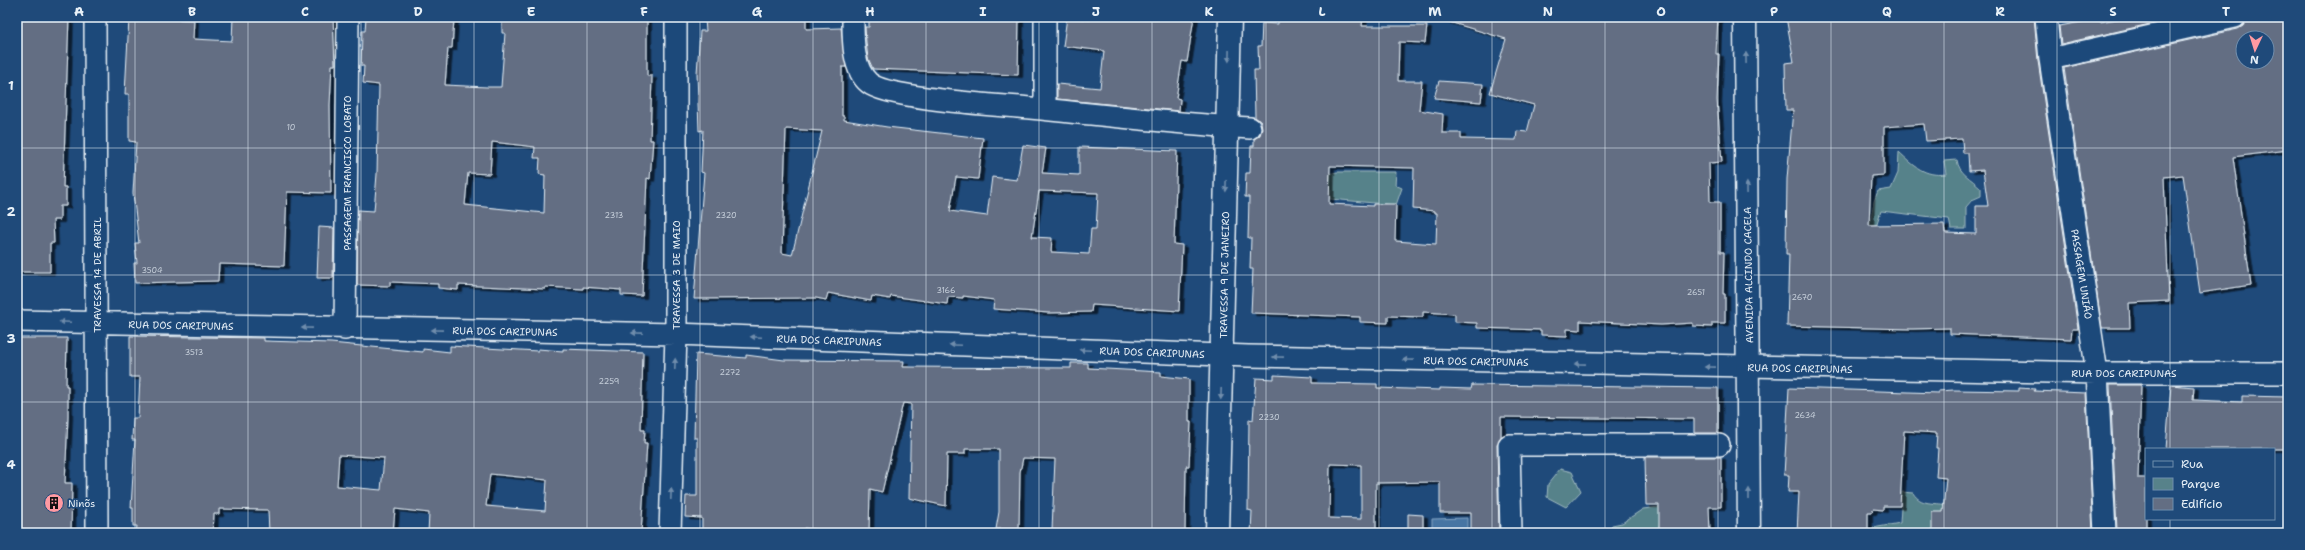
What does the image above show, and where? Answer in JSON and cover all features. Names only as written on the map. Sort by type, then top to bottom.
[{"type":"main road","name":"TRAVESSA 9 DE JANEIRO","points":[[1217,533],[1230,17]]},
{"type":"main road","name":"AVENIDA ALCINDO CACELA","points":[[1745,17],[1749,367],[1749,533]]},
{"type":"street","name":"TRAVESSA 14 DE ABRIL","points":[[95,17],[97,533]]},
{"type":"street","name":"PASSAGEM FRANCISCO LOBATO","points":[[345,329],[348,17]]},
{"type":"street","name":"TRAVESSA 3 DE MAIO","points":[[670,533],[676,334],[676,17]]},
{"type":"street","points":[[853,17],[856,57],[859,69],[865,79],[876,88],[896,93],[947,100],[1250,128]]},
{"type":"street","points":[[1045,110],[1046,17]]},
{"type":"street","name":"PASSAGEM UNIÃO","points":[[2046,17],[2050,59],[2097,373],[2105,533]]},
{"type":"street","points":[[2050,59],[2235,17]]},
{"type":"street","name":"RUA DOS CARIPUNAS","points":[[17,321],[345,329],[676,334],[1222,355],[2097,373],[2288,373]]},
{"type":"street","points":[[1511,533],[1509,445],[1719,445]]},
{"type":"green space","points":[[1899,152],[1915,166],[1932,174],[1946,174],[1944,161],[1957,160],[1960,169],[1966,176],[1981,188],[1981,196],[1972,200],[1966,207],[1966,229],[1951,229],[1949,219],[1881,211],[1877,223],[1878,225],[1870,225],[1874,201],[1878,191],[1891,189],[1898,173]]},
{"type":"green space","points":[[1337,172],[1396,172],[1395,185],[1402,188],[1396,205],[1330,199],[1331,190],[1326,186],[1328,174]]},
{"type":"green space","points":[[1560,469],[1572,472],[1581,491],[1566,507],[1547,497],[1548,484]]},
{"type":"green space","points":[[1902,492],[1913,493],[1924,502],[1947,505],[1943,533],[1871,533],[1873,528],[1900,523]]},
{"type":"green space","points":[[1659,507],[1665,516],[1659,526],[1658,533],[1610,533],[1612,525],[1622,523],[1643,509]]},
{"type":"water","points":[[1467,518],[1467,533],[1432,533],[1432,519]]},
{"type":"building","points":[[17,17],[69,17],[63,187],[66,187],[66,206],[60,206],[60,220],[53,220],[54,243],[50,243],[50,272],[17,272]]},
{"type":"building","points":[[233,17],[333,17],[335,65],[332,65],[330,105],[331,193],[287,192],[284,266],[219,264],[218,281],[135,283],[134,263],[137,263],[135,243],[139,243],[133,193],[136,142],[129,141],[129,94],[125,94],[129,18],[194,20],[193,39],[232,41]]},
{"type":"building","points":[[366,17],[454,19],[452,48],[448,48],[445,85],[501,87],[505,33],[502,33],[502,17],[647,17],[647,76],[652,76],[650,140],[653,140],[650,179],[647,178],[642,296],[621,295],[621,290],[583,287],[583,289],[545,287],[545,289],[458,285],[458,290],[438,288],[438,284],[390,282],[390,286],[357,285],[358,210],[374,211],[377,174],[379,85],[363,83],[364,66],[361,66],[362,31],[365,31]],"holes":[[[492,142],[535,147],[534,158],[540,158],[539,174],[545,175],[544,213],[465,205],[468,173],[490,174]]]},
{"type":"building","points":[[708,17],[806,17],[806,29],[841,28],[846,67],[842,67],[842,116],[844,116],[844,120],[887,127],[983,138],[978,179],[956,177],[950,211],[987,216],[992,177],[1017,180],[1023,145],[1046,148],[1042,173],[1079,175],[1079,147],[1177,151],[1174,244],[1182,245],[1179,311],[1092,305],[1091,312],[1049,313],[993,309],[994,300],[963,296],[963,298],[948,297],[947,304],[891,296],[890,299],[872,296],[871,301],[828,293],[826,300],[816,298],[694,299],[704,173],[701,172],[703,130],[699,131],[697,73],[700,31],[706,31],[705,20],[708,20]],"holes":[[[786,129],[822,131],[792,255],[782,253]],[[1039,191],[1098,193],[1096,229],[1091,229],[1089,254],[1051,252],[1052,238],[1032,237]]]},
{"type":"building","points":[[869,17],[1019,17],[1018,75],[873,69],[868,58],[866,42],[865,27],[869,27]]},
{"type":"building","points":[[1067,17],[1090,20],[1091,17],[1194,17],[1187,62],[1182,61],[1176,98],[1180,99],[1179,111],[1057,99],[1057,84],[1100,88],[1104,51],[1063,46]]},
{"type":"building","points":[[1278,17],[1363,17],[1362,26],[1427,26],[1425,43],[1399,42],[1398,81],[1422,81],[1419,110],[1443,114],[1442,133],[1461,133],[1461,139],[1516,140],[1517,131],[1527,132],[1534,105],[1490,93],[1506,39],[1446,21],[1447,17],[1718,17],[1716,54],[1719,54],[1717,100],[1722,162],[1709,163],[1710,202],[1720,202],[1720,252],[1724,252],[1723,294],[1725,294],[1725,323],[1712,323],[1712,327],[1693,326],[1693,323],[1661,325],[1580,321],[1580,330],[1567,329],[1567,336],[1541,335],[1541,330],[1477,328],[1477,323],[1455,322],[1455,314],[1423,312],[1423,317],[1388,316],[1388,323],[1360,322],[1360,317],[1251,313],[1253,269],[1250,269],[1251,238],[1248,238],[1249,197],[1245,197],[1246,173],[1250,173],[1251,146],[1254,146],[1254,139],[1260,135],[1262,128],[1261,122],[1255,117],[1254,70],[1259,70],[1258,46],[1261,46],[1262,23],[1278,24]],"holes":[[[1330,166],[1414,168],[1413,209],[1435,211],[1435,213],[1437,213],[1436,244],[1395,241],[1396,204],[1373,204],[1373,206],[1329,204]]]},
{"type":"building","points":[[1786,17],[2034,17],[2038,61],[2078,329],[2072,329],[2071,339],[1950,334],[1950,328],[1912,329],[1787,326],[1789,254],[1786,254],[1787,179],[1793,110],[1786,110],[1785,63],[1794,62]],"holes":[[[1924,124],[1926,141],[1962,139],[1963,153],[1968,153],[1969,171],[1983,170],[1988,206],[1976,206],[1976,234],[1945,233],[1944,224],[1869,225],[1871,176],[1884,175],[1884,127]]]},
{"type":"building","points":[[2129,17],[2181,17],[2061,44],[2059,26],[2099,19],[2100,22]]},
{"type":"building","points":[[2247,17],[2288,17],[2288,150],[2233,157],[2251,285],[2200,293],[2183,175],[2164,177],[2169,301],[2129,303],[2130,328],[2102,328],[2064,68],[2238,29],[2243,26]]},
{"type":"building","points":[[1439,81],[1483,84],[1481,102],[1434,98]]},
{"type":"building","points":[[319,227],[334,228],[333,278],[317,278]]},
{"type":"building","points":[[130,336],[264,338],[264,341],[331,343],[423,352],[423,349],[450,352],[450,346],[538,351],[538,349],[563,351],[563,349],[643,352],[641,430],[645,430],[644,443],[647,443],[641,533],[428,533],[429,513],[395,509],[393,533],[269,533],[268,510],[219,509],[219,514],[214,514],[213,533],[136,533],[137,526],[133,526],[133,508],[131,508],[135,440],[132,440],[133,418],[138,418],[140,377],[130,377]],"holes":[[[339,455],[384,458],[381,490],[337,486]],[[490,474],[547,480],[545,511],[486,506]]]},
{"type":"building","points":[[17,338],[67,338],[66,386],[68,386],[68,417],[65,483],[72,483],[71,533],[17,533]]},
{"type":"building","points":[[696,354],[746,358],[746,355],[784,360],[904,361],[903,367],[1071,368],[1071,363],[1088,363],[1088,368],[1161,372],[1161,376],[1189,379],[1189,422],[1191,422],[1189,466],[1186,466],[1185,531],[1105,529],[1105,533],[1054,533],[1054,530],[1052,530],[1055,459],[1023,458],[1020,472],[1019,529],[996,529],[999,512],[999,449],[965,449],[965,454],[947,454],[946,506],[909,498],[911,404],[903,403],[882,492],[870,489],[869,533],[848,533],[804,528],[803,533],[702,531],[702,518],[685,517],[686,496],[697,496],[697,438],[694,438]]},
{"type":"building","points":[[1274,375],[1312,377],[1312,383],[1377,384],[1377,388],[1440,390],[1440,388],[1471,389],[1472,385],[1718,388],[1718,433],[1694,433],[1694,419],[1501,417],[1501,437],[1497,445],[1499,533],[1471,533],[1471,513],[1440,513],[1440,482],[1376,483],[1376,533],[1251,533],[1252,511],[1248,510],[1249,419],[1253,420],[1256,378],[1274,379]],"holes":[[[1330,464],[1361,465],[1361,519],[1329,518]]]},
{"type":"building","points":[[2110,385],[2141,385],[2138,478],[2145,478],[2146,531],[2117,530]]},
{"type":"building","points":[[2171,385],[2194,387],[2193,400],[2242,402],[2242,396],[2288,397],[2288,449],[2166,448]]},
{"type":"building","points":[[1789,388],[1938,393],[1938,391],[1954,390],[2019,391],[2019,388],[2035,389],[2034,391],[2086,393],[2093,533],[1932,533],[1932,512],[1943,512],[1946,478],[1936,477],[1938,448],[1936,448],[1937,433],[1904,431],[1900,506],[1883,506],[1883,510],[1873,509],[1872,512],[1868,512],[1868,533],[1797,533],[1799,492],[1788,492],[1789,475],[1784,475]]},
{"type":"building","points":[[1645,457],[1721,457],[1721,507],[1709,507],[1710,533],[1659,533],[1659,505],[1646,505]]},
{"type":"building","points":[[1408,514],[1423,515],[1423,533],[1408,533]]},
{"type":"place","name":"Ninõs","points":[[54,503]]}]
